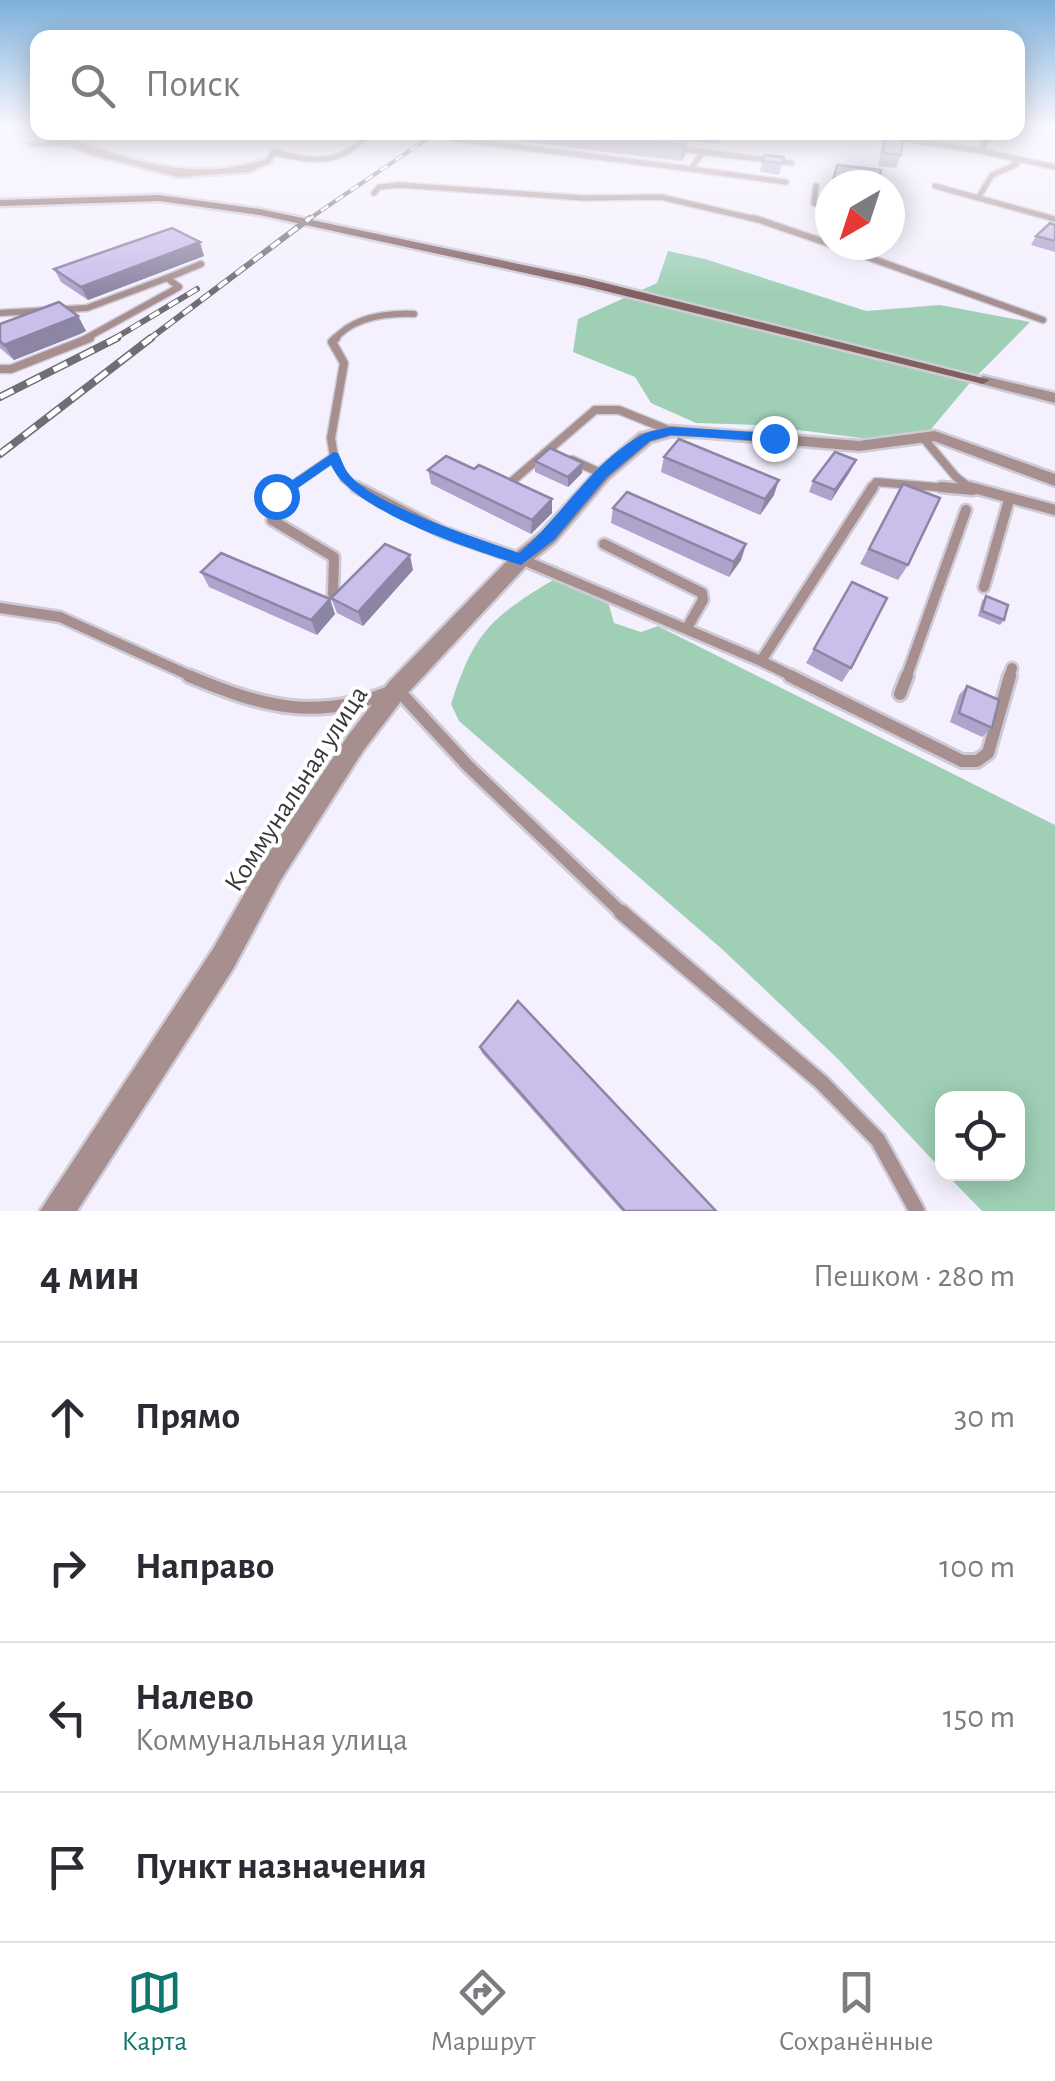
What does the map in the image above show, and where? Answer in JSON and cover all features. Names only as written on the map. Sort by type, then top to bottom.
[{"type":"street","points":[[0,204],[159,198],[260,212],[585,282],[1055,398]]},
{"type":"street","points":[[671,431],[859,446],[930,438],[1055,480]]},
{"type":"street","name":"Коммунальная улица","points":[[57,1211],[223,959],[322,792],[397,689],[548,536],[602,474],[645,438],[671,431]]},
{"type":"lane","points":[[978,198],[988,182]]},
{"type":"lane","points":[[374,193],[379,188],[399,185],[584,198],[661,197],[762,220],[815,238]]},
{"type":"lane","points":[[936,186],[1055,219]]},
{"type":"lane","points":[[876,260],[1043,320]]},
{"type":"lane","points":[[0,313],[87,308],[201,264]]},
{"type":"lane","points":[[0,369],[11,369],[102,333],[180,286],[168,278]]},
{"type":"lane","points":[[18,320],[30,311]]},
{"type":"lane","points":[[414,314],[373,318],[336,335],[332,342],[344,363],[331,438],[334,456],[344,478],[366,495],[443,532],[687,628],[962,761],[977,762],[988,753],[1012,668]]},
{"type":"lane","points":[[510,483],[590,412],[601,408],[619,410],[671,431]]},
{"type":"lane","points":[[930,438],[956,478],[973,490]]},
{"type":"lane","points":[[547,449],[602,474]]},
{"type":"lane","points":[[333,594],[334,557],[272,520],[276,496],[334,456]]},
{"type":"lane","points":[[761,662],[876,482],[973,490],[1055,510]]},
{"type":"lane","points":[[984,587],[1009,500]]},
{"type":"lane","points":[[900,694],[966,510]]},
{"type":"lane","points":[[604,544],[702,593],[703,600],[687,628]]},
{"type":"lane","points":[[0,608],[52,611],[202,682],[258,700],[313,708],[356,706],[397,689],[468,766],[593,887],[844,1105],[878,1140],[917,1211]]},
{"type":"green space","points":[[668,251],[705,259],[866,311],[940,305],[1030,322],[927,434],[876,440],[760,425],[696,423],[651,403],[635,377],[573,352],[578,319],[657,283]]},
{"type":"green space","points":[[558,577],[609,605],[614,623],[641,632],[658,626],[1055,825],[1055,1211],[982,1211],[953,1181],[1025,1181],[1025,1091],[935,1091],[935,1163],[838,1059],[723,950],[459,721],[451,704],[469,658],[489,627],[517,603]]},
{"type":"building","points":[[1050,223],[1055,225],[1055,241],[1036,236]]},
{"type":"building","points":[[172,228],[200,242],[81,287],[54,269]]},
{"type":"building","points":[[59,302],[78,316],[4,345],[0,341],[0,324]]},
{"type":"building","points":[[679,439],[779,480],[765,499],[664,457]]},
{"type":"building","points":[[550,448],[583,463],[568,477],[535,461]]},
{"type":"building","points":[[835,452],[856,460],[835,490],[813,481]]},
{"type":"building","points":[[446,456],[474,469],[479,465],[552,499],[532,520],[428,470]]},
{"type":"building","points":[[903,484],[940,498],[908,565],[869,549]]},
{"type":"building","points":[[627,492],[746,544],[734,562],[613,508]]},
{"type":"building","points":[[385,544],[410,555],[358,612],[331,598]]},
{"type":"building","points":[[221,553],[330,599],[311,620],[201,572]]},
{"type":"building","points":[[852,582],[887,598],[851,668],[814,649]]},
{"type":"building","points":[[986,596],[1008,605],[1004,620],[982,611]]},
{"type":"building","points":[[967,686],[999,700],[992,728],[959,713]]},
{"type":"building","points":[[518,1001],[716,1211],[625,1211],[480,1047]]},
{"type":"railway","points":[[306,221],[364,182]]},
{"type":"railway","points":[[306,221],[310,218]]},
{"type":"railway","points":[[148,340],[306,221]]},
{"type":"railway","points":[[112,340],[197,289]]},
{"type":"railway","points":[[0,397],[117,338]]},
{"type":"railway","points":[[0,454],[151,338]]},
{"type":"route","points":[[276,496],[334,456],[344,478],[366,495],[443,532],[521,560],[548,536],[602,474],[645,438],[671,431],[774,438]]}]
